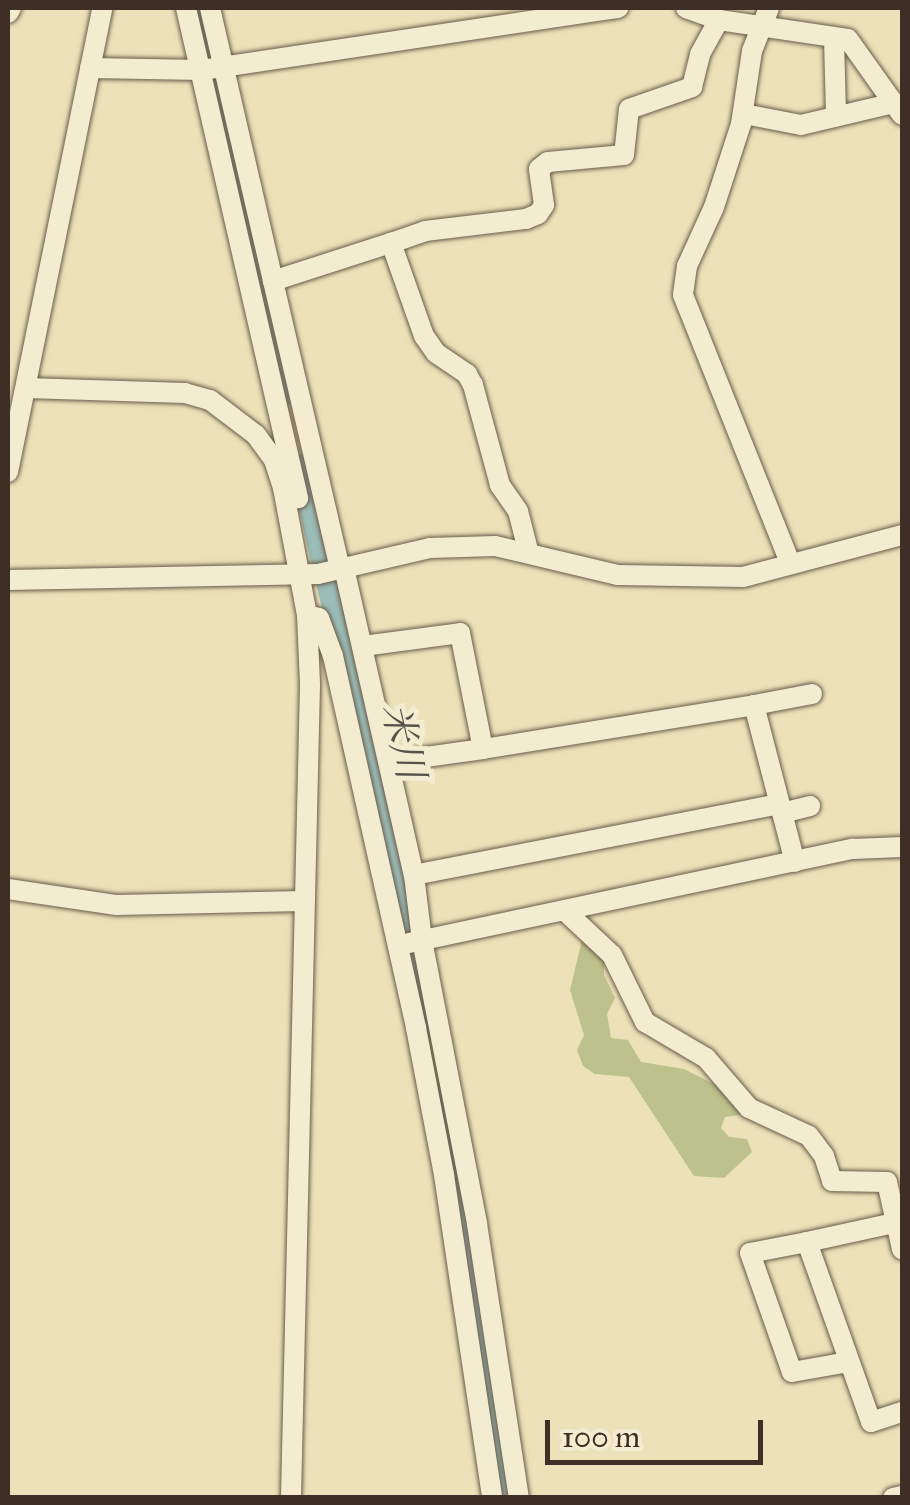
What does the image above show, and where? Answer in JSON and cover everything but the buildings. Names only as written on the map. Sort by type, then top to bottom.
[{"type":"street","points":[[8,472],[20,384],[102,8]]},
{"type":"street","points":[[186,8],[212,68],[274,281],[325,571],[307,615],[310,685],[292,1498]]},
{"type":"street","points":[[210,8],[212,68],[325,571]]},
{"type":"street","points":[[90,68],[212,68],[618,8]]},
{"type":"street","points":[[686,8],[719,20],[764,16],[848,39],[898,109]]},
{"type":"street","points":[[764,16],[744,114],[714,207],[687,266],[683,296],[790,562]]},
{"type":"street","points":[[274,281],[425,231],[526,220],[538,214],[544,204],[540,170],[548,162],[624,155],[624,116],[629,109],[692,87],[700,54],[719,20]]},
{"type":"street","points":[[834,38],[836,115]]},
{"type":"street","points":[[744,114],[802,125],[836,115],[898,109]]},
{"type":"street","points":[[391,243],[411,309],[424,336],[436,353],[467,374],[473,385],[500,485],[518,511],[528,550]]},
{"type":"street","points":[[20,384],[185,393],[233,414],[274,460],[363,646],[414,876],[422,940],[477,1224],[519,1498]]},
{"type":"street","points":[[8,580],[325,571],[430,548],[495,546],[528,550],[618,575],[743,577],[902,534]]},
{"type":"street","points":[[307,615],[318,618],[333,656],[399,945],[444,1175],[492,1498]]},
{"type":"street","points":[[363,646],[460,633],[483,750]]},
{"type":"street","points":[[391,762],[812,694]]},
{"type":"street","points":[[754,704],[795,862]]},
{"type":"street","points":[[414,876],[780,808],[810,806]]},
{"type":"street","points":[[399,945],[853,850],[902,847]]},
{"type":"street","points":[[8,889],[117,906],[303,901]]},
{"type":"street","points":[[564,911],[612,956],[645,1022],[706,1058],[748,1108],[809,1136],[824,1156],[832,1181],[887,1182],[902,1249]]},
{"type":"street","points":[[848,1362],[792,1372],[750,1253],[894,1223]]},
{"type":"street","points":[[807,1242],[871,1422],[902,1412]]},
{"type":"street","points":[[894,1498],[902,1496]]},
{"type":"green space","points":[[582,940],[604,957],[604,975],[615,998],[607,1014],[611,1038],[628,1040],[641,1062],[684,1069],[724,1089],[742,1109],[740,1115],[725,1117],[721,1128],[729,1137],[747,1139],[752,1152],[724,1178],[694,1176],[629,1077],[595,1074],[583,1066],[577,1050],[584,1035],[570,990]]},
{"type":"waterway","name":"米川","points":[[197,8],[253,243],[283,393]]},
{"type":"waterway","name":"米川","points":[[301,466],[377,791],[424,1022]]},
{"type":"waterway","name":"米川","points":[[438,1096],[459,1193],[507,1498]]}]
